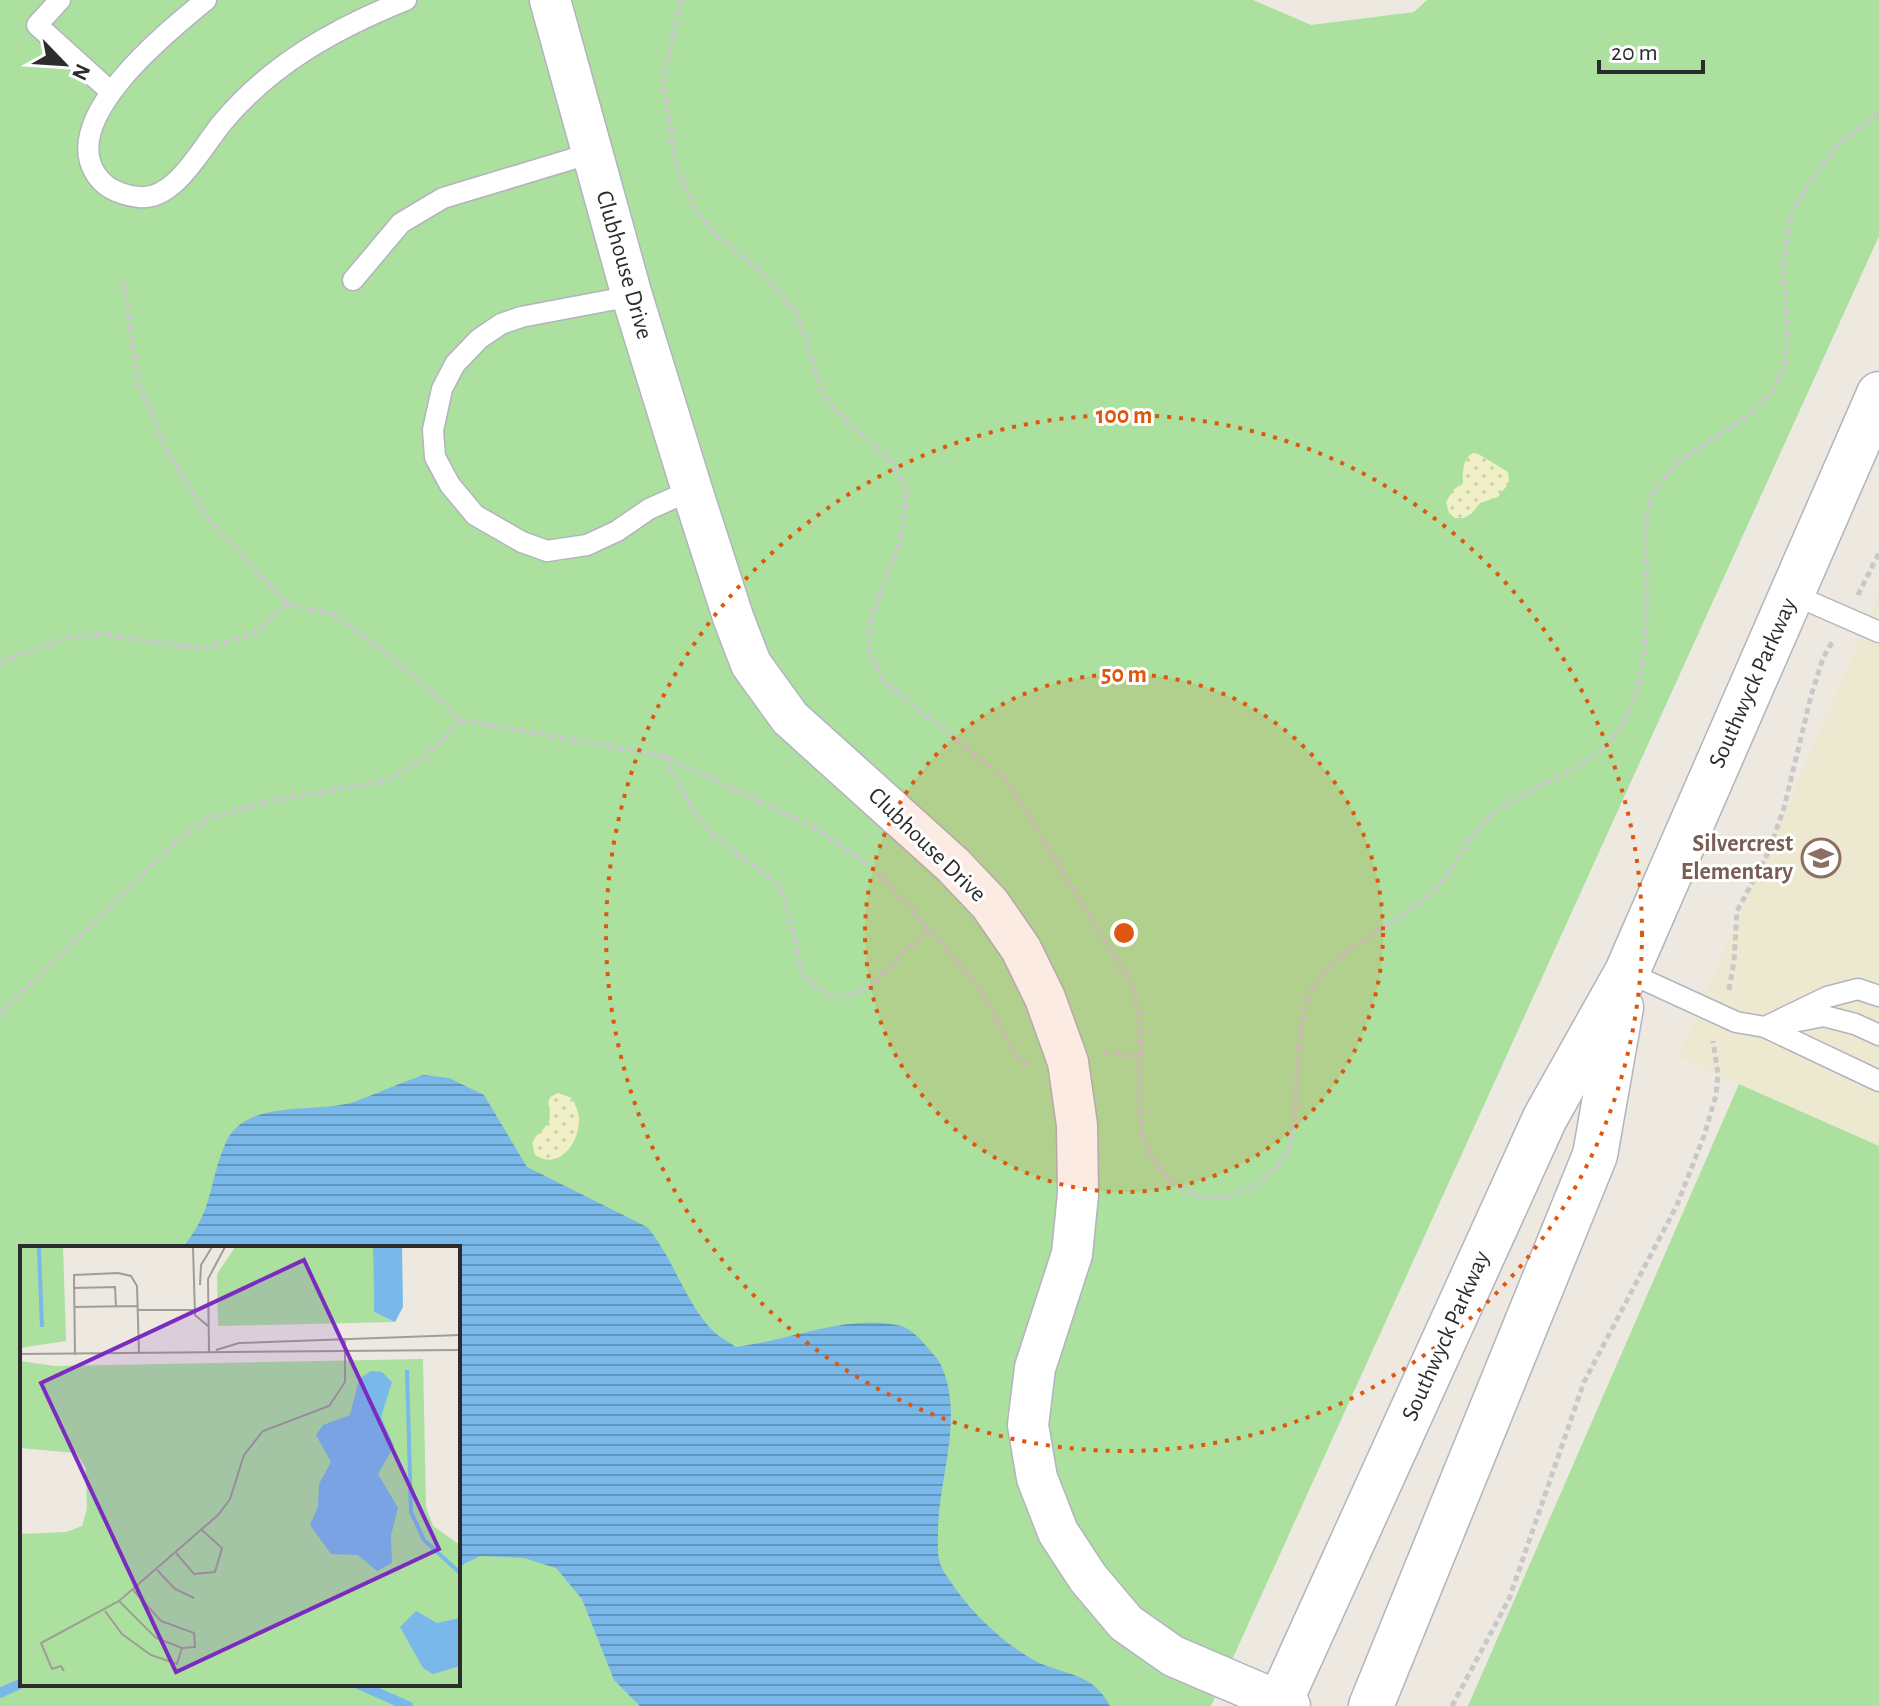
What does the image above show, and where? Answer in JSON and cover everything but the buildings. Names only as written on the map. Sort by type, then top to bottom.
[{"type":"street","name":"Clubhouse Drive","points":[[550,0],[632,296],[733,617],[751,664],[790,718],[953,865],[990,904],[1021,949],[1045,998],[1068,1062],[1077,1125],[1078,1194],[1072,1254],[1035,1368],[1028,1425],[1037,1478],[1058,1532],[1088,1578],[1126,1623],[1173,1656],[1282,1705]]},
{"type":"street","name":"Southwyck Parkway","points":[[1282,1705],[1545,1118],[1627,972],[1879,394]]},
{"type":"street","name":"Southwyck Parkway","points":[[1371,1706],[1595,1155],[1627,972]]},
{"type":"lane","points":[[60,0],[37,25],[111,92]]},
{"type":"lane","points":[[206,0],[169,31],[111,92],[93,121],[87,145],[89,162],[100,181],[117,192],[143,198],[164,192],[191,166],[221,124],[262,80],[361,18],[406,0]]},
{"type":"lane","points":[[353,280],[401,223],[443,198],[592,153]]},
{"type":"lane","points":[[632,296],[521,317],[501,324],[479,339],[455,364],[442,389],[433,430],[435,457],[450,485],[475,515],[522,542],[547,551],[587,545],[617,531],[649,509],[692,490]]},
{"type":"lane","points":[[1792,594],[1879,632]]},
{"type":"lane","points":[[1627,972],[1736,1022],[1765,1027],[1879,1081]]},
{"type":"lane","points":[[1765,1027],[1827,997],[1858,989],[1879,996]]},
{"type":"lane","points":[[1765,1027],[1824,1016],[1855,1024],[1879,1035]]},
{"type":"path","points":[[682,0],[663,79],[676,165],[696,211],[715,234],[766,276],[797,313],[824,396],[847,422],[889,458],[907,491],[899,545],[871,619],[869,652],[883,681],[1006,779],[1132,985],[1140,1024],[1142,1125],[1149,1151],[1168,1181],[1186,1192],[1224,1198],[1252,1189],[1278,1167],[1290,1145],[1305,1010],[1313,987],[1335,959],[1414,908],[1443,880],[1468,841],[1491,814],[1600,753],[1621,728],[1633,702],[1645,645],[1645,524],[1651,497],[1671,469],[1756,408],[1778,384],[1789,343],[1783,271],[1794,210],[1835,148],[1879,114]]},
{"type":"path","points":[[123,278],[138,383],[165,446],[208,519],[288,604],[335,615],[401,664],[461,720],[663,756],[812,826],[878,872],[978,985],[1016,1056],[1035,1066]]},
{"type":"path","points":[[1452,1706],[1509,1599],[1584,1382],[1671,1217],[1704,1136],[1716,1095],[1718,1074],[1713,1038],[1718,1014],[1731,984],[1737,911],[1768,853],[1779,823],[1823,658],[1879,553]]},
{"type":"path","points":[[0,662],[66,638],[102,634],[202,649],[252,634],[288,604]]},
{"type":"path","points":[[0,1014],[176,842],[209,818],[269,801],[386,781],[425,757],[461,720]]},
{"type":"path","points":[[663,756],[699,820],[717,838],[779,885],[801,969],[812,984],[832,996],[855,995],[874,982],[929,928]]},
{"type":"path","points":[[1096,1052],[1139,1056]]},
{"type":"shaded area","name":"Silvercrest Elementary","points":[[1879,594],[1879,1146],[1678,1057]]},
{"type":"green space","points":[[0,0],[1253,0],[1311,25],[1414,12],[1427,0],[1879,0],[1879,236],[1211,1706],[0,1706]]},
{"type":"green space","points":[[1739,1084],[1879,1146],[1879,1706],[1468,1706]]},
{"type":"sand","points":[[1475,452],[1508,472],[1509,483],[1498,497],[1480,503],[1464,518],[1455,518],[1449,513],[1446,502],[1453,490],[1463,483],[1466,461]]},
{"type":"sand","points":[[558,1093],[572,1098],[579,1117],[577,1132],[575,1140],[559,1158],[543,1159],[535,1155],[532,1142],[548,1124],[549,1101]]},
{"type":"water","points":[[423,1075],[449,1078],[484,1095],[527,1167],[647,1227],[696,1309],[715,1333],[736,1347],[858,1323],[897,1325],[917,1336],[941,1365],[951,1406],[938,1532],[938,1556],[944,1572],[974,1612],[1006,1641],[1030,1658],[1084,1679],[1103,1694],[1110,1706],[640,1706],[614,1680],[582,1599],[556,1568],[524,1558],[480,1556],[460,1566],[460,1246],[184,1246],[200,1222],[220,1157],[236,1128],[265,1113],[354,1102]]},
{"type":"waterway","points":[[0,1693],[20,1684]]},
{"type":"waterway","points":[[363,1686],[408,1706]]},
{"type":"place","name":"Silvercrest Elementary","points":[[1821,858]]}]
